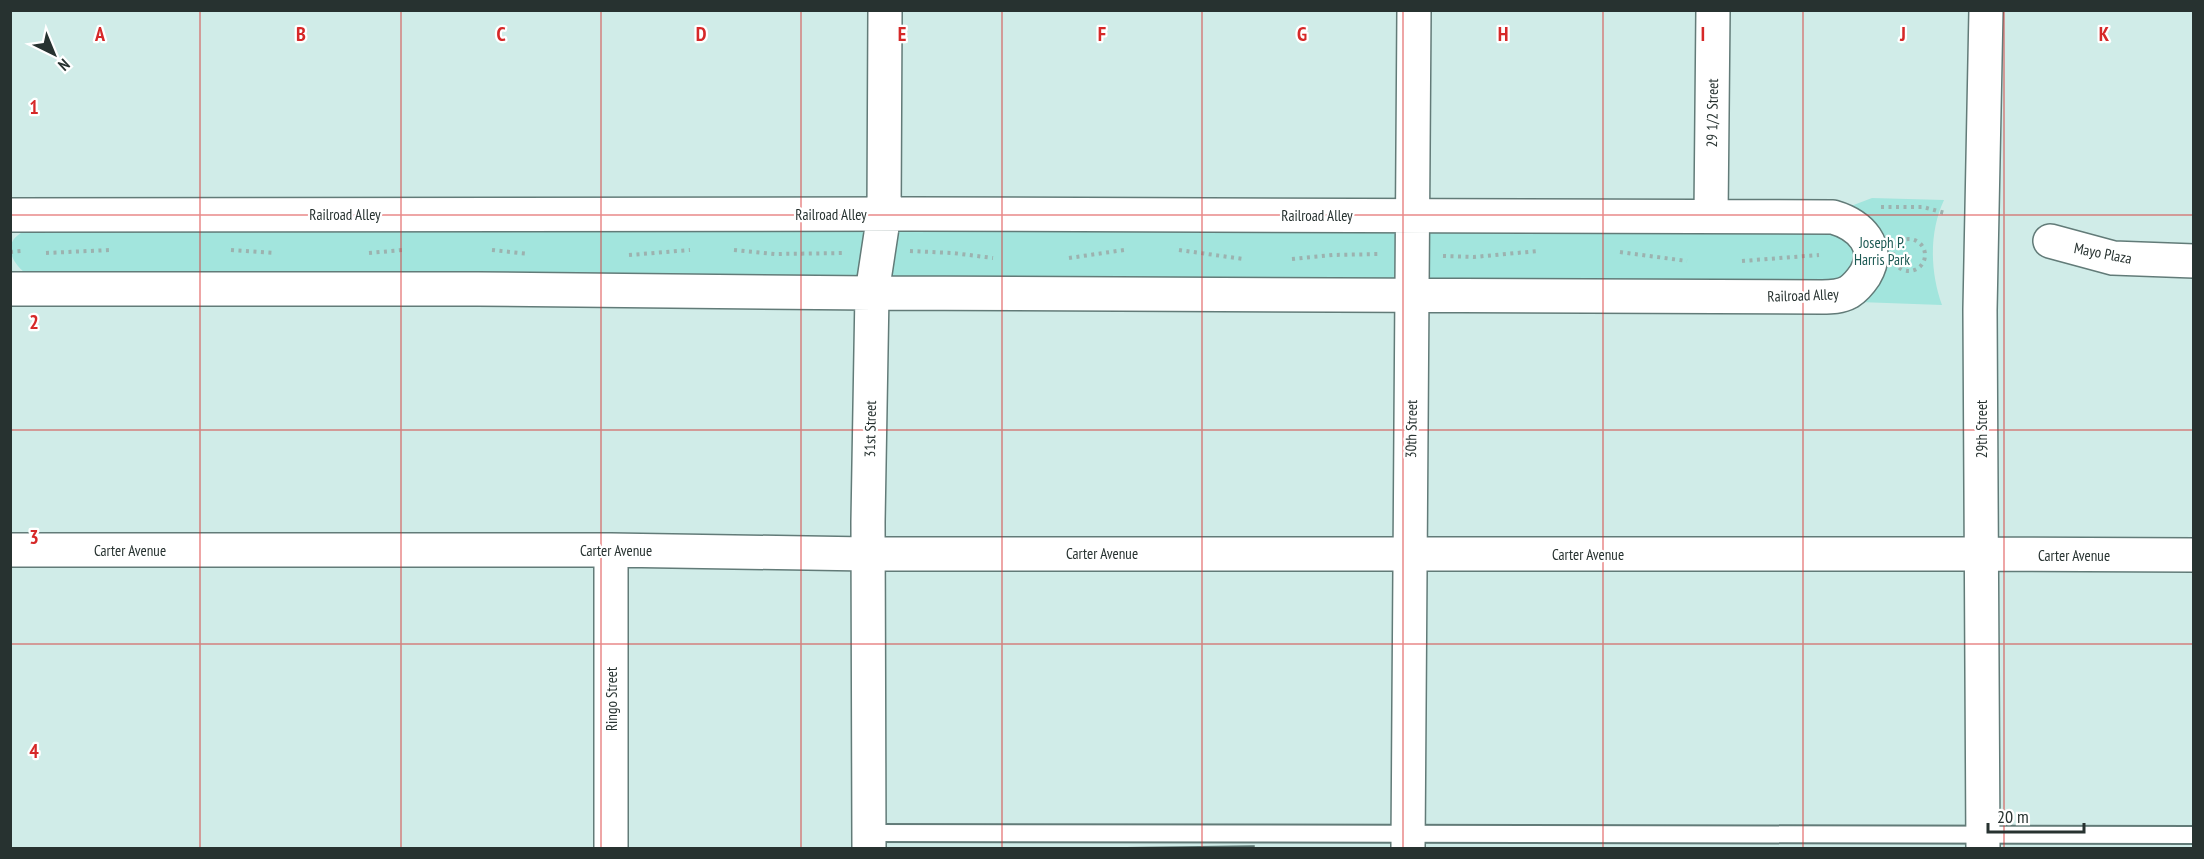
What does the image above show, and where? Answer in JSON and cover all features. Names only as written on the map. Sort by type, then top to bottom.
[{"type":"street","name":"31st Street","points":[[869,841],[867,554],[872,293],[884,214],[885,10]]},
{"type":"street","name":"30th Street","points":[[1408,842],[1414,10]]},
{"type":"street","name":"29 1/2 Street","points":[[1711,216],[1713,10]]},
{"type":"street","name":"29th Street","points":[[1983,842],[1980,310],[1986,10]]},
{"type":"street","name":"Railroad Alley","points":[[16,274],[478,289],[872,293],[1837,296],[1850,292],[1861,281],[1869,268],[1872,256],[1869,243],[1861,231],[1849,222],[1833,217],[884,214],[17,230]]},
{"type":"street","name":"Mayo Plaza","points":[[2050,241],[2114,258],[2193,261]]},
{"type":"street","name":"Carter Avenue","points":[[10,550],[611,550],[867,554],[2193,555]]},
{"type":"street","name":"Ringo Street","points":[[611,550],[611,849]]},
{"type":"lane","points":[[869,841],[1983,842],[2193,835]]},
{"type":"path","points":[[1874,207],[1923,207],[1945,213]]},
{"type":"path","points":[[16,274],[21,251],[17,230]]},
{"type":"path","points":[[1908,239],[1917,241],[1923,247],[1925,255],[1923,263],[1917,269],[1909,272],[1901,270],[1895,264],[1893,256],[1894,248],[1900,242],[1908,239]]},
{"type":"path","points":[[44,261],[45,246]]},
{"type":"path","points":[[1065,259],[1131,248]]},
{"type":"path","points":[[361,254],[408,249]]},
{"type":"path","points":[[485,249],[534,255]]},
{"type":"path","points":[[618,256],[694,249]]},
{"type":"path","points":[[46,253],[113,250]]},
{"type":"path","points":[[231,250],[276,254]]},
{"type":"path","points":[[732,250],[784,254],[855,253]]},
{"type":"path","points":[[1177,250],[1254,260]]},
{"type":"path","points":[[10,252],[21,251]]},
{"type":"path","points":[[900,251],[953,253],[996,258]]},
{"type":"path","points":[[1438,255],[1491,256],[1544,251]]},
{"type":"path","points":[[1615,251],[1691,262]]},
{"type":"path","points":[[1283,260],[1333,255],[1388,254]]},
{"type":"path","points":[[1732,262],[1819,255]]},
{"type":"green space","name":"Joseph P. Harris Park","points":[[1872,198],[1944,200],[1936,225],[1933,252],[1935,279],[1942,305],[25,273],[13,259],[11,252],[13,240],[25,230],[35,227],[1833,231],[1851,206]]},
{"type":"building","points":[[1254,846],[1254,848],[1108,848]]}]
